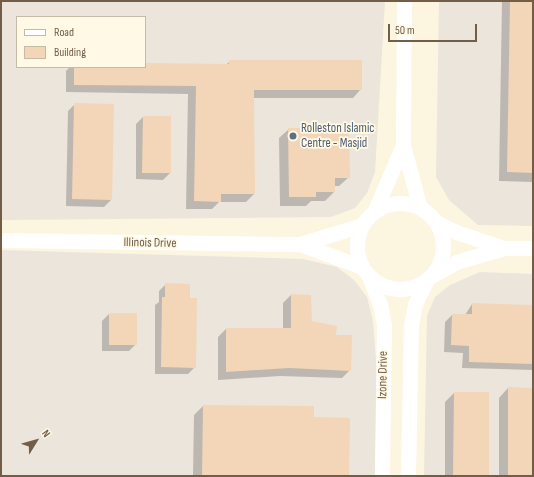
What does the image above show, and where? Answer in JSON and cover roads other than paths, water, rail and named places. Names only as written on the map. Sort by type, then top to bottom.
[{"type":"street","points":[[404,1],[403,145],[420,208]]},
{"type":"street","points":[[403,145],[375,210],[362,225],[358,238],[357,253],[366,271],[390,288],[415,287],[461,260],[504,248],[533,248]]},
{"type":"street","points":[[375,210],[397,203],[420,208],[436,222],[456,232],[504,248]]},
{"type":"street","points":[[429,278],[440,263],[443,249],[441,230],[436,222]]},
{"type":"street","name":"Illinois Drive","points":[[1,240],[300,244],[362,225]]},
{"type":"street","name":"Illinois Drive","points":[[300,244],[366,271]]},
{"type":"street","name":"Izone Drive","points":[[366,271],[380,304],[384,325],[382,476]]},
{"type":"street","name":"Izone Drive","points":[[408,476],[411,325],[415,304],[429,278]]},
{"type":"place","name":"Rolleston Islamic Centre - Masjid","points":[[293,136]]}]
